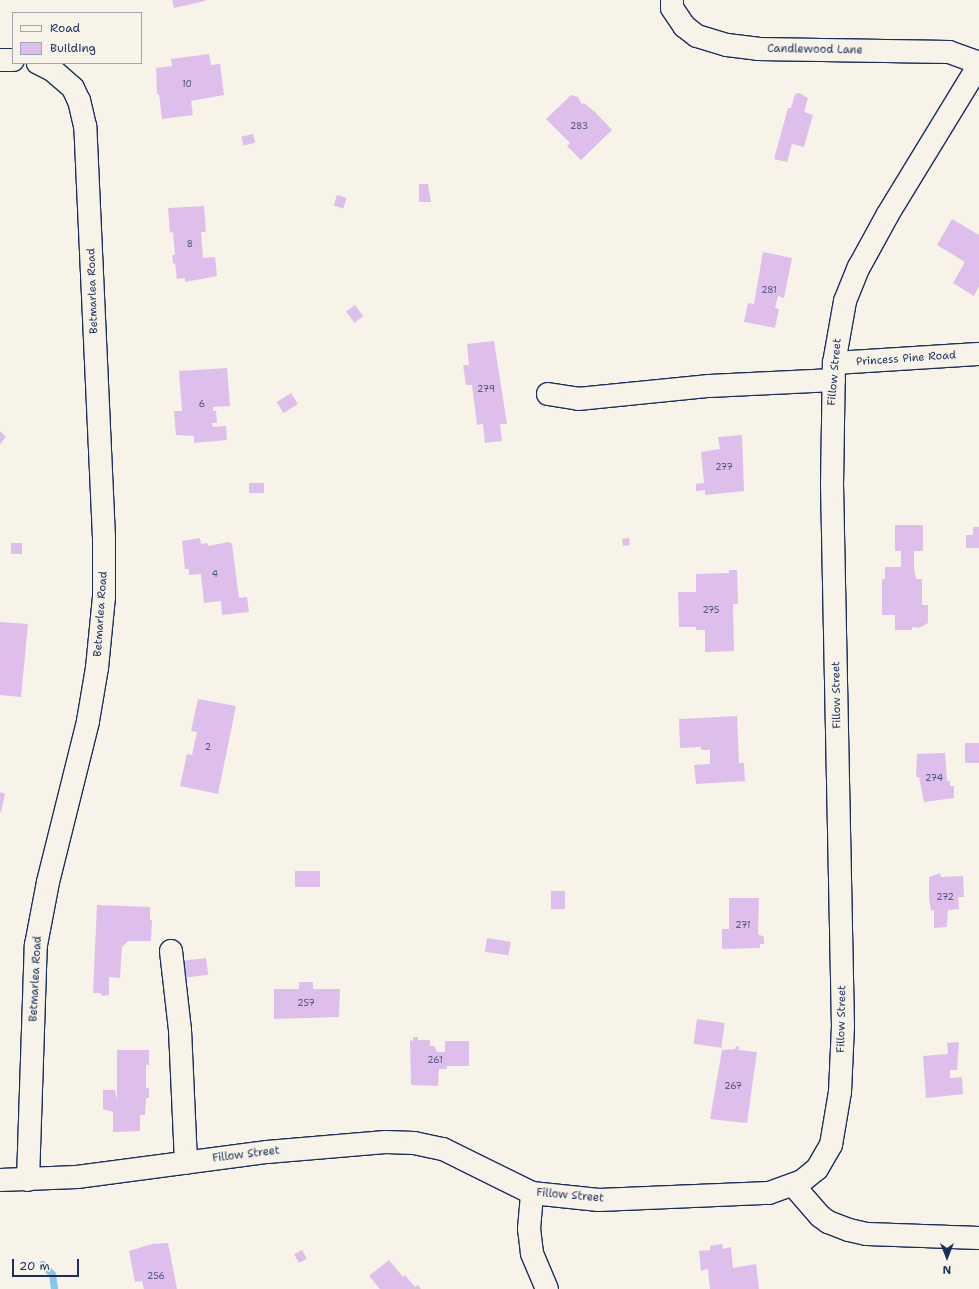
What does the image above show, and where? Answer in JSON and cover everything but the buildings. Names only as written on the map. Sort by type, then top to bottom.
[{"type":"street","name":"Candlewood Lane","points":[[672,0],[672,8],[684,26],[697,36],[727,45],[758,49],[949,52],[979,64]]},
{"type":"street","points":[[0,60],[12,60]]},
{"type":"street","name":"Betmarlea Road","points":[[28,1180],[36,945],[48,882],[88,721],[97,668],[104,596],[104,538],[85,126],[79,101],[73,88],[52,70],[40,64]]},
{"type":"street","name":"Fillow Street","points":[[0,1180],[28,1180],[84,1176],[338,1145],[414,1143],[443,1150],[532,1193],[599,1200],[769,1193],[793,1185],[817,1169],[827,1155],[831,1145],[840,1085],[843,1027],[832,486],[834,372],[845,301],[859,267],[888,214],[979,64]]},
{"type":"street","name":"Princess Pine Road","points":[[548,394],[578,399],[834,372],[979,354]]},
{"type":"street","points":[[171,951],[180,1030],[186,1163]]},
{"type":"street","points":[[793,1185],[820,1216],[828,1222],[849,1230],[867,1234],[979,1238]]},
{"type":"street","points":[[532,1193],[529,1229],[532,1253],[547,1289]]},
{"type":"waterway","points":[[42,1264],[52,1274],[54,1289]]}]
